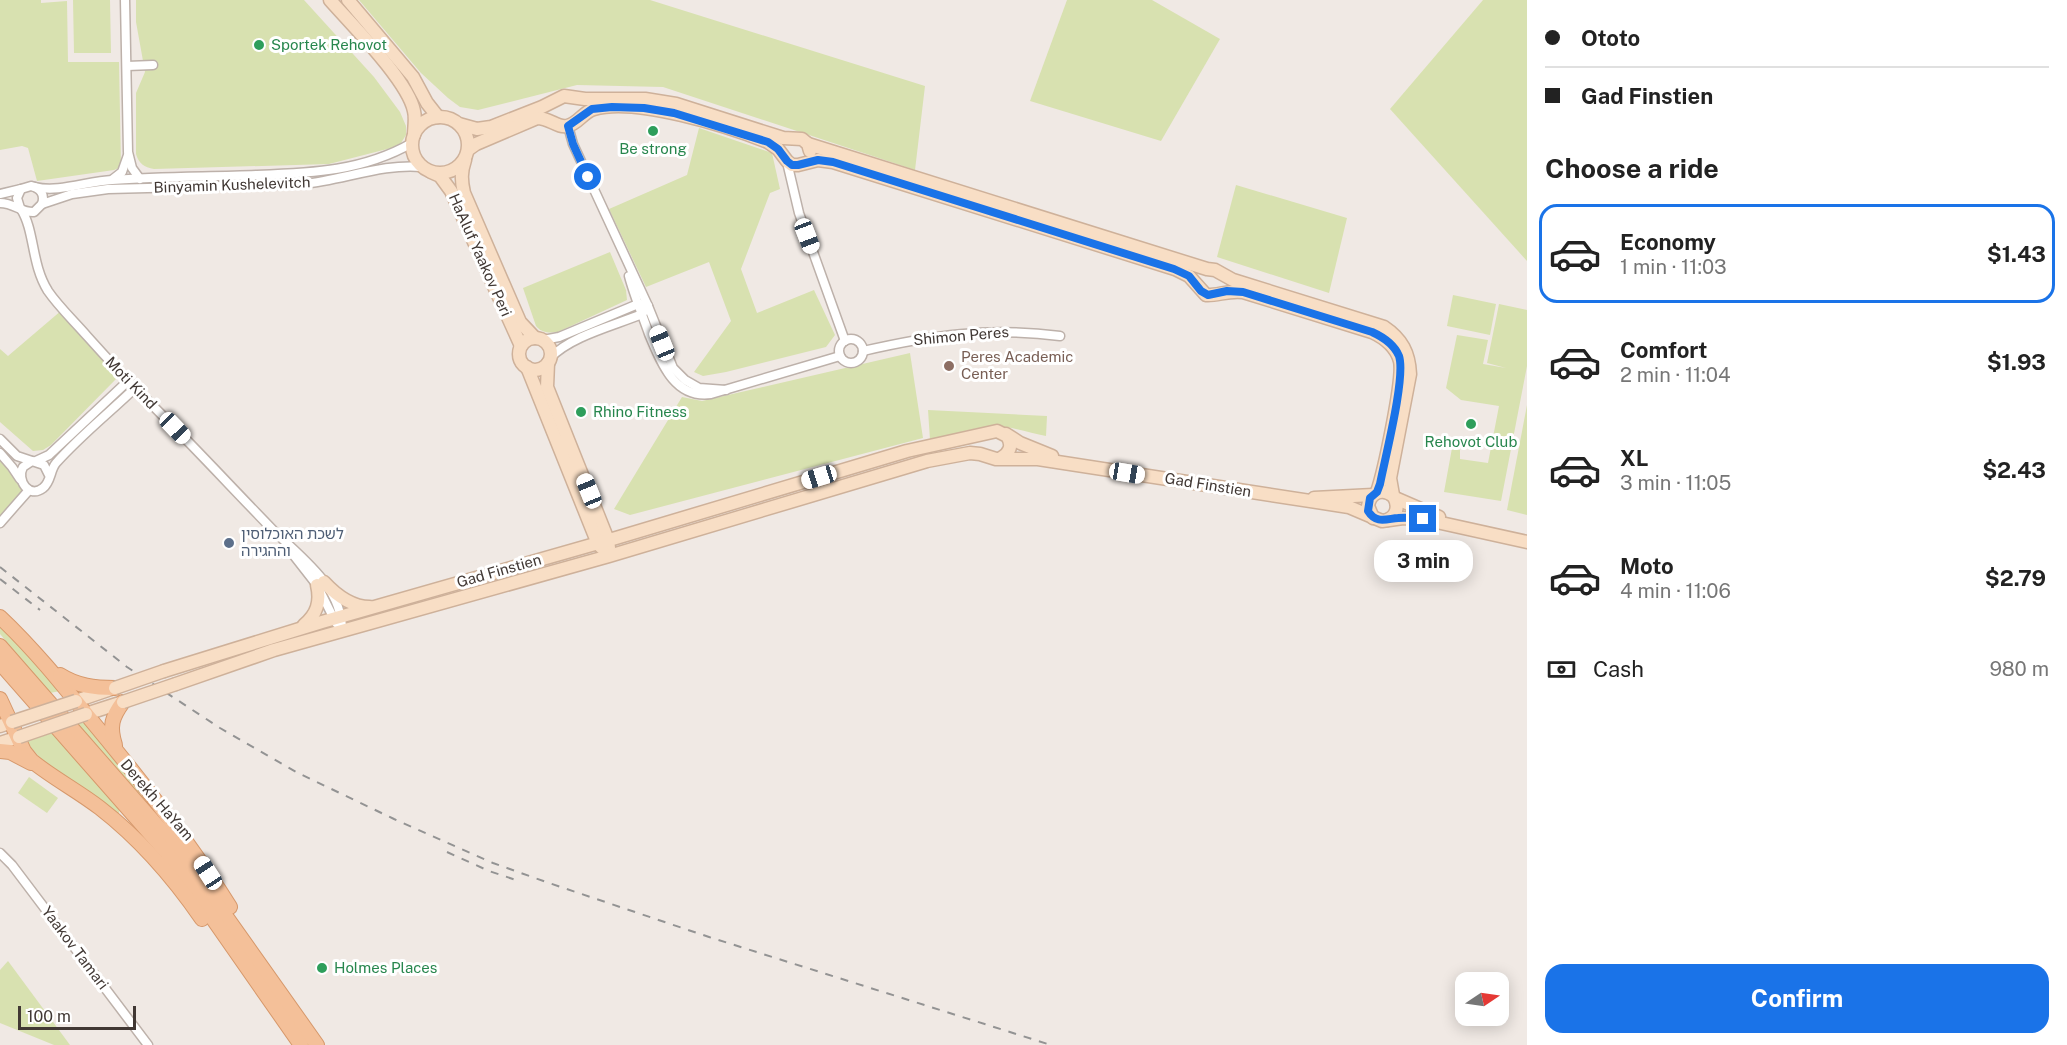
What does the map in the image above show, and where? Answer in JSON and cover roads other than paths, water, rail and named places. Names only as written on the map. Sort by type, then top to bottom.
[{"type":"main road","points":[[0,617],[47,666],[186,840],[229,906],[278,990]]},
{"type":"main road","name":"Derekh HaYam","points":[[0,646],[181,853],[317,1045]]},
{"type":"main road","name":"Derekh HaYam","points":[[0,663],[166,853],[301,1045]]},
{"type":"main road","points":[[47,666],[64,678],[81,685],[93,688],[115,688]]},
{"type":"main road","points":[[0,699],[6,724],[19,737],[24,751],[41,768]]},
{"type":"main road","points":[[118,753],[111,726],[115,713],[123,702]]},
{"type":"main road","points":[[0,750],[10,752],[41,768],[76,791],[132,836],[186,895],[261,1003],[296,1045]]},
{"type":"street","points":[[112,180],[122,172],[127,162],[128,152],[125,0]]},
{"type":"street","points":[[330,0],[389,69],[408,95],[414,111],[414,156],[426,170],[444,174],[450,172],[461,165],[476,144],[534,119],[543,118],[559,126],[573,122],[586,112],[601,107],[660,110],[763,140],[775,146],[785,158],[795,165],[818,160],[833,162],[1174,269],[1189,276],[1202,293],[1208,295],[1236,291],[1254,295],[1372,332],[1392,345],[1400,359],[1401,374],[1375,493],[1368,506],[1373,518],[1377,520],[1417,519],[1527,542]]},
{"type":"street","points":[[348,0],[413,77],[438,117]]},
{"type":"street","points":[[127,66],[153,65]]},
{"type":"street","points":[[413,139],[421,125],[432,118],[449,118],[459,124],[477,129],[491,127],[552,103],[560,97],[662,101],[783,138],[802,139],[808,144],[1215,270],[1221,275],[1376,323],[1399,340],[1408,356],[1410,374],[1390,478],[1396,512],[1387,520]]},
{"type":"street","points":[[572,98],[578,105],[573,122],[573,144],[648,306],[670,361],[678,374],[699,388],[726,390]]},
{"type":"street","points":[[552,103],[549,112],[553,121]]},
{"type":"street","points":[[459,124],[467,135],[467,154]]},
{"type":"street","points":[[794,138],[784,146],[785,158],[799,213],[845,341]]},
{"type":"street","name":"Binyamin Kushelevitch","points":[[35,187],[57,189],[112,180],[320,172],[377,160],[413,139]]},
{"type":"street","points":[[793,187],[795,174],[810,156],[808,144]]},
{"type":"street","points":[[128,152],[132,168],[140,179]]},
{"type":"street","name":"HaAluf Yaakov Peri","points":[[467,154],[461,172],[464,193],[520,322],[539,339]]},
{"type":"street","name":"Binyamin Kushelevitch","points":[[42,204],[72,194],[108,189],[304,184],[336,180],[405,165],[426,170]]},
{"type":"street","name":"HaAluf Yaakov Peri","points":[[426,170],[440,176],[451,191],[521,346]]},
{"type":"street","points":[[0,194],[28,186],[35,187],[42,193],[42,204],[38,210],[32,212],[12,204],[0,203]]},
{"type":"street","points":[[21,189],[16,198],[21,209]]},
{"type":"street","name":"Moti Kind","points":[[21,209],[26,218],[37,268],[44,284],[64,310],[128,381],[278,535],[301,554],[320,584],[338,605],[337,618],[342,630]]},
{"type":"street","points":[[621,248],[638,304],[661,362],[668,375],[679,386],[691,392],[704,395],[726,390],[840,356]]},
{"type":"street","points":[[1198,287],[1199,276],[1207,269]]},
{"type":"street","points":[[1219,292],[1223,285],[1221,275]]},
{"type":"street","points":[[582,548],[589,537],[593,516],[527,367],[520,360],[519,350],[527,340],[560,337],[638,304],[648,306]]},
{"type":"street","points":[[527,367],[540,368],[556,351],[575,340],[642,314],[648,306]]},
{"type":"street","name":"Shimon Peres","points":[[863,351],[919,338],[949,334],[1006,332],[1060,336]]},
{"type":"street","points":[[539,339],[549,347],[547,387],[609,556]]},
{"type":"street","points":[[854,340],[863,351],[860,359],[852,364],[845,362],[840,356],[839,348],[845,341],[854,340]]},
{"type":"street","points":[[21,482],[21,469],[50,454],[128,381]]},
{"type":"street","points":[[0,453],[21,482],[29,489],[38,490],[48,482],[49,475],[58,461],[135,388]]},
{"type":"street","points":[[997,431],[1004,433],[1010,440],[1010,448],[995,457],[986,453],[983,445],[986,436],[997,431]]},
{"type":"street","name":"Gad Finstien","points":[[6,724],[164,670],[374,606],[642,531],[907,451],[990,433]]},
{"type":"street","name":"Gad Finstien","points":[[1004,433],[1030,448],[1082,466]]},
{"type":"street","points":[[0,439],[17,456],[46,467],[49,475]]},
{"type":"street","name":"Gad Finstien","points":[[0,743],[274,650],[609,556],[927,461],[961,454],[1029,458],[1298,499],[1356,509],[1373,518]]},
{"type":"street","points":[[0,523],[29,489]]},
{"type":"street","points":[[1375,493],[1385,492],[1474,530]]},
{"type":"street","name":"Gad Finstien","points":[[1298,499],[1375,493]]},
{"type":"street","points":[[593,516],[613,530],[642,531]]},
{"type":"street","points":[[298,629],[309,622],[317,609],[320,584],[353,604],[364,607],[374,606]]},
{"type":"street","name":"Yaakov Tamari","points":[[0,853],[12,865],[148,1045]]},
{"type":"railway","points":[[0,567],[127,667],[220,728],[298,773],[394,819],[493,863],[549,883],[709,937],[1051,1045]]},
{"type":"railway","points":[[0,579],[40,610]]},
{"type":"railway","points":[[447,852],[489,871],[516,880]]},
{"type":"place","name":"Sportek Rehovot","points":[[259,45]]},
{"type":"place","name":"Be strong","points":[[653,131]]},
{"type":"place","name":"Peres Academic Center","points":[[949,366]]},
{"type":"place","name":"Rhino Fitness","points":[[581,412]]},
{"type":"place","name":"Rehovot Club","points":[[1471,424]]},
{"type":"place","name":"לשכת האוכלוסין וההגירה","points":[[229,543]]},
{"type":"place","name":"Holmes Places","points":[[322,968]]}]
